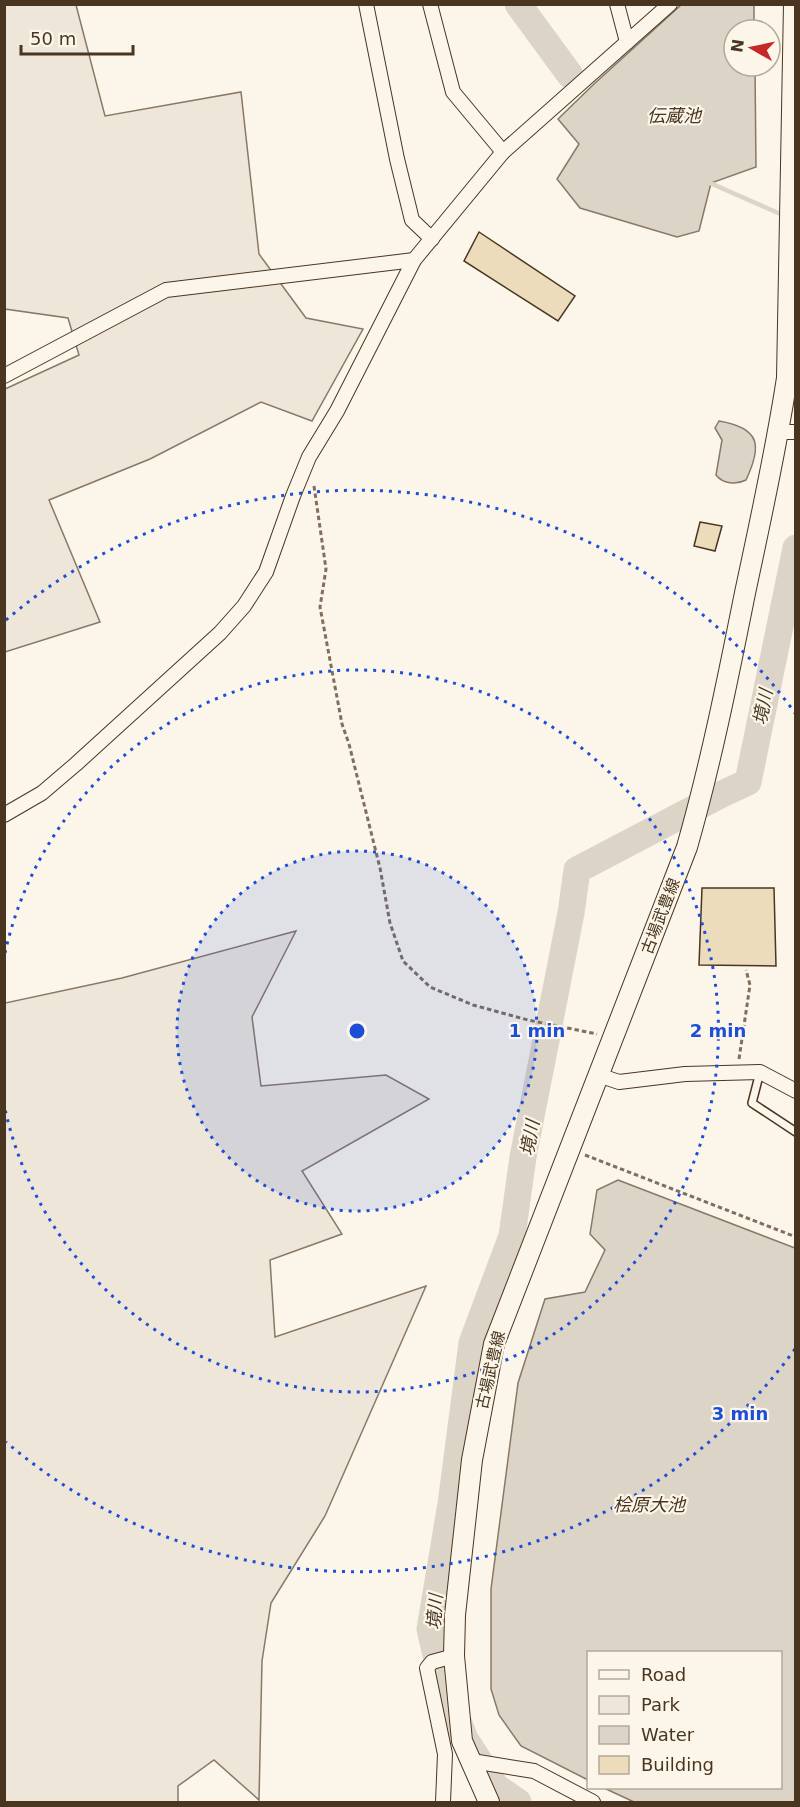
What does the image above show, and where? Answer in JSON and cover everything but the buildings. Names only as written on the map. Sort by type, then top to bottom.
[{"type":"main road","name":"古場武豊線","points":[[489,1803],[462,1741],[454,1656],[455,1615],[472,1460],[494,1344],[687,847],[703,793],[787,432],[794,4]]},
{"type":"street","points":[[366,4],[397,159],[412,220],[432,239]]},
{"type":"street","points":[[430,4],[453,92],[503,152]]},
{"type":"street","points":[[617,4],[627,42]]},
{"type":"street","points":[[4,815],[51,786],[220,633],[244,606],[266,572],[292,496],[309,457],[337,411],[414,260],[503,152],[670,4]]},
{"type":"street","points":[[4,376],[166,290],[414,260]]},
{"type":"street","points":[[598,1075],[619,1082],[686,1074],[760,1072],[795,1091]]},
{"type":"street","points":[[443,1803],[445,1754],[427,1668],[432,1662],[454,1656]]},
{"type":"street","points":[[472,1761],[534,1771],[593,1803]]},
{"type":"lane","points":[[760,1072],[752,1103],[795,1132]]},
{"type":"path","points":[[309,457],[326,569],[320,607],[342,724],[380,868],[390,923],[403,961],[430,987],[473,1005],[528,1020],[613,1038]]},
{"type":"path","points":[[737,1073],[750,985],[746,970]]},
{"type":"path","points":[[577,1152],[795,1237]]},
{"type":"green space","points":[[5,5],[76,5],[105,116],[241,92],[259,254],[306,318],[363,329],[312,421],[261,402],[150,459],[49,500],[100,622],[5,652],[5,389],[79,355],[68,318],[5,309]]},
{"type":"green space","points":[[296,931],[252,1017],[261,1086],[386,1075],[429,1099],[302,1171],[342,1234],[270,1260],[275,1337],[426,1286],[325,1516],[271,1603],[262,1661],[259,1800],[214,1760],[178,1786],[178,1802],[5,1802],[5,1003],[122,978]]},
{"type":"water","name":"伝蔵池","points":[[681,5],[754,5],[754,18],[722,18],[722,78],[755,78],[756,167],[711,183],[699,231],[677,237],[580,208],[557,179],[579,144],[558,119]]},
{"type":"water","points":[[719,421],[743,428],[754,440],[756,448],[746,480],[730,483],[716,475],[722,440],[715,428]]},
{"type":"water","name":"桧原大池","points":[[618,1180],[795,1248],[795,1802],[634,1802],[606,1789],[782,1789],[782,1651],[587,1651],[587,1779],[521,1746],[499,1715],[491,1689],[491,1589],[518,1383],[545,1299],[585,1292],[605,1250],[590,1234],[597,1190]]},
{"type":"waterway","points":[[518,4],[570,75]]},
{"type":"waterway","points":[[710,183],[785,216]]},
{"type":"waterway","name":"境川","points":[[518,1802],[496,1787],[465,1739],[442,1681],[430,1629],[451,1504],[472,1343],[512,1236],[523,1157],[571,913],[577,870],[748,782],[796,548]]}]
